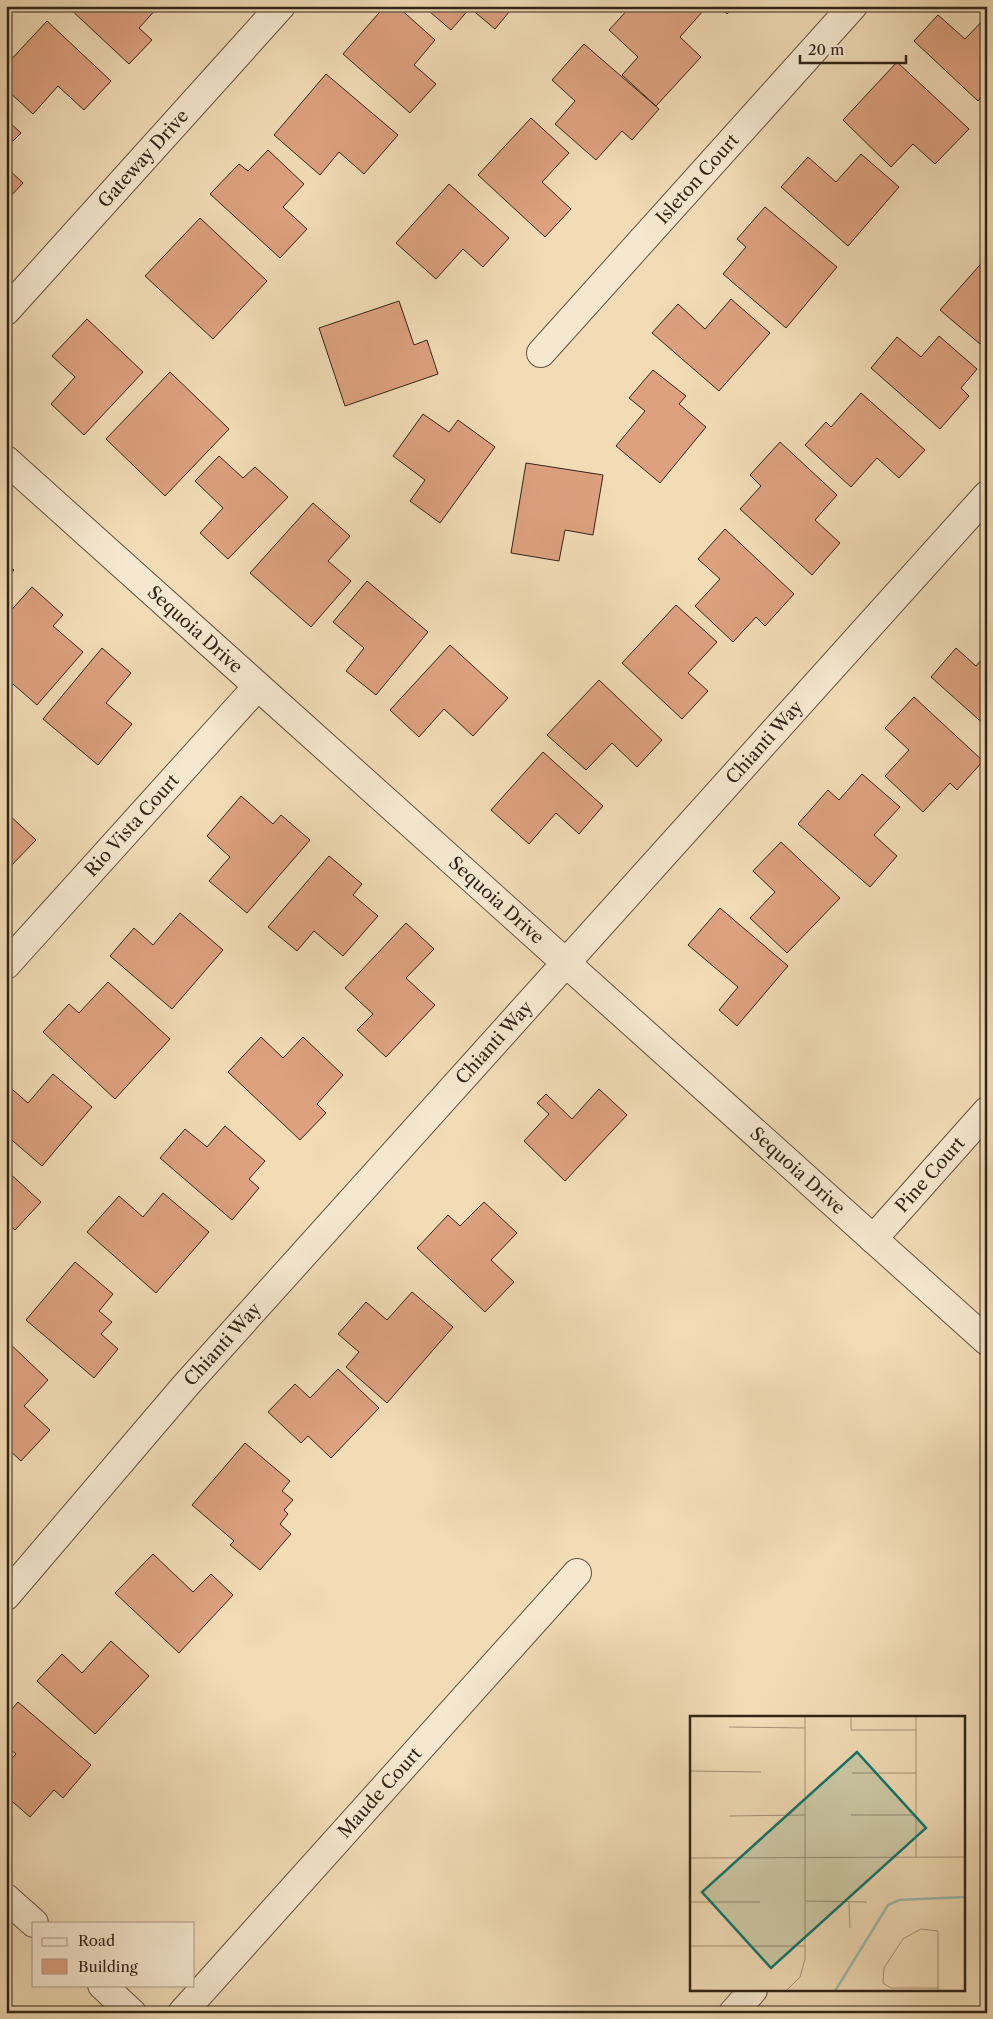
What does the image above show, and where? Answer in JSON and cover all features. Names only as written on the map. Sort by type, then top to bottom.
[{"type":"street","name":"Gateway Drive","points":[[6,311],[281,6]]},
{"type":"street","name":"Isleton Court","points":[[541,353],[853,6]]},
{"type":"street","name":"Sequoia Drive","points":[[6,460],[987,1341]]},
{"type":"street","name":"Chianti Way","points":[[6,1596],[192,1378],[987,495]]},
{"type":"street","name":"Rio Vista Court","points":[[6,965],[257,687]]},
{"type":"street","name":"Pine Court","points":[[873,1239],[987,1111]]},
{"type":"street","name":"Maude Court","points":[[182,2013],[577,1573]]},
{"type":"street","points":[[6,1898],[32,1922]]},
{"type":"street","points":[[103,1986],[132,2013]]},
{"type":"street","points":[[733,2013],[751,1992]]},
{"type":"building","points":[[67,6],[159,6],[139,28],[152,40],[129,64]]},
{"type":"building","points":[[385,6],[397,6],[435,40],[414,65],[436,84],[410,113],[343,54]]},
{"type":"building","points":[[423,6],[514,6],[495,29],[470,8],[451,30]]},
{"type":"building","points":[[631,6],[698,6],[703,11],[680,37],[701,57],[656,106],[622,75],[638,57],[609,30]]},
{"type":"building","points":[[719,6],[735,6],[727,14]]},
{"type":"building","points":[[938,15],[965,39],[987,16],[987,91],[978,101],[914,41]]},
{"type":"building","points":[[47,21],[111,81],[84,110],[58,86],[33,114],[6,89],[6,65]]},
{"type":"building","points":[[584,44],[659,109],[632,140],[622,131],[596,160],[555,124],[575,101],[552,80]]},
{"type":"building","points":[[897,62],[969,129],[935,164],[913,144],[891,167],[843,120]]},
{"type":"building","points":[[326,74],[398,135],[364,174],[339,152],[320,175],[274,135]]},
{"type":"building","points":[[531,118],[569,153],[542,182],[571,209],[545,237],[478,175]]},
{"type":"building","points":[[6,119],[21,133],[6,148]]},
{"type":"building","points":[[268,150],[304,184],[283,207],[307,229],[280,258],[210,194],[239,164],[248,171]]},
{"type":"building","points":[[861,154],[899,187],[848,246],[781,187],[808,157],[836,182]]},
{"type":"building","points":[[6,167],[23,183],[6,201]]},
{"type":"building","points":[[449,184],[509,238],[483,267],[463,249],[436,279],[396,243]]},
{"type":"building","points":[[765,207],[837,267],[786,328],[723,274],[746,247],[737,239]]},
{"type":"building","points":[[200,218],[267,281],[213,339],[145,276]]},
{"type":"building","points":[[987,257],[987,336],[980,344],[940,310]]},
{"type":"building","points":[[731,299],[770,333],[719,391],[652,333],[678,304],[705,329]]},
{"type":"building","points":[[399,301],[414,345],[427,340],[438,374],[345,406],[319,328]]},
{"type":"building","points":[[87,319],[143,372],[84,435],[51,404],[75,377],[52,356]]},
{"type":"building","points":[[939,336],[977,369],[961,388],[969,396],[940,429],[871,368],[897,337],[921,357]]},
{"type":"building","points":[[653,370],[686,396],[679,404],[706,427],[660,483],[616,446],[645,411],[629,398]]},
{"type":"building","points":[[170,372],[229,429],[165,496],[106,439]]},
{"type":"building","points":[[861,393],[925,450],[899,478],[877,458],[851,487],[805,445],[826,422],[831,427]]},
{"type":"building","points":[[423,414],[449,432],[458,420],[495,447],[440,523],[410,501],[425,480],[393,456]]},
{"type":"building","points":[[780,442],[837,495],[815,520],[840,543],[812,575],[740,509],[761,486],[750,475]]},
{"type":"building","points":[[219,456],[243,478],[255,467],[288,497],[228,559],[200,533],[223,508],[195,481]]},
{"type":"building","points":[[526,463],[603,475],[593,535],[565,530],[559,561],[511,553]]},
{"type":"building","points":[[313,503],[350,536],[328,561],[351,581],[311,627],[250,573]]},
{"type":"building","points":[[725,529],[794,594],[765,626],[756,617],[733,642],[695,606],[720,579],[698,559]]},
{"type":"building","points":[[6,564],[14,570],[6,579]]},
{"type":"building","points":[[367,581],[428,632],[376,695],[346,671],[364,648],[333,622]]},
{"type":"building","points":[[32,587],[63,615],[53,626],[83,652],[37,705],[13,684],[6,692],[6,616]]},
{"type":"building","points":[[676,605],[717,642],[688,673],[708,691],[682,719],[622,663]]},
{"type":"building","points":[[450,645],[508,698],[473,736],[444,709],[419,737],[390,710]]},
{"type":"building","points":[[102,648],[131,673],[106,703],[132,724],[98,765],[43,719]]},
{"type":"building","points":[[956,648],[976,666],[987,653],[987,727],[931,677]]},
{"type":"building","points":[[599,680],[662,740],[637,767],[612,743],[586,770],[547,735]]},
{"type":"building","points":[[914,697],[983,761],[957,790],[950,783],[923,812],[885,776],[909,750],[885,728]]},
{"type":"building","points":[[543,752],[603,806],[579,834],[556,813],[529,844],[491,810]]},
{"type":"building","points":[[862,774],[900,807],[874,835],[897,856],[870,887],[798,824],[828,790],[839,800]]},
{"type":"building","points":[[241,796],[273,824],[281,815],[310,840],[247,913],[209,881],[230,857],[207,836]]},
{"type":"building","points":[[6,812],[36,840],[6,871]]},
{"type":"building","points":[[781,842],[840,898],[787,953],[750,918],[775,892],[753,871]]},
{"type":"building","points":[[329,856],[362,884],[353,895],[378,916],[343,956],[314,931],[297,951],[268,927]]},
{"type":"building","points":[[720,908],[788,966],[737,1026],[719,1010],[738,987],[688,945]]},
{"type":"building","points":[[180,913],[223,950],[172,1009],[110,956],[134,928],[153,945]]},
{"type":"building","points":[[406,923],[434,949],[406,978],[435,1005],[386,1057],[357,1030],[373,1014],[345,988]]},
{"type":"building","points":[[108,982],[170,1039],[115,1099],[43,1032],[69,1004],[79,1013]]},
{"type":"building","points":[[261,1037],[283,1058],[303,1037],[343,1075],[317,1104],[326,1113],[300,1140],[228,1072]]},
{"type":"building","points":[[53,1074],[92,1107],[42,1166],[6,1135],[6,1084],[28,1103]]},
{"type":"building","points":[[599,1089],[627,1115],[565,1181],[524,1141],[549,1114],[537,1103],[546,1094],[572,1119]]},
{"type":"building","points":[[225,1126],[265,1161],[249,1179],[259,1188],[232,1220],[160,1158],[185,1129],[207,1147]]},
{"type":"building","points":[[6,1170],[41,1202],[15,1230],[6,1222]]},
{"type":"building","points":[[163,1193],[209,1232],[156,1293],[87,1232],[119,1196],[143,1217]]},
{"type":"building","points":[[484,1202],[517,1233],[491,1260],[514,1282],[485,1312],[417,1248],[448,1215],[460,1226]]},
{"type":"building","points":[[75,1262],[113,1294],[99,1311],[112,1322],[101,1334],[118,1349],[94,1378],[26,1320]]},
{"type":"building","points":[[412,1292],[453,1327],[387,1403],[346,1367],[359,1352],[338,1334],[366,1302],[387,1320]]},
{"type":"building","points":[[7,1341],[48,1380],[24,1406],[50,1430],[21,1461],[6,1447]]},
{"type":"building","points":[[338,1369],[379,1408],[331,1458],[308,1436],[301,1443],[268,1412],[295,1384],[310,1398]]},
{"type":"building","points":[[245,1443],[290,1481],[282,1491],[293,1500],[284,1510],[288,1514],[280,1524],[291,1534],[260,1570],[230,1545],[234,1541],[192,1505]]},
{"type":"building","points":[[153,1554],[193,1592],[211,1574],[233,1595],[179,1653],[115,1593]]},
{"type":"building","points":[[111,1641],[149,1676],[95,1734],[37,1681],[62,1654],[82,1673]]},
{"type":"building","points":[[18,1702],[91,1765],[63,1798],[54,1790],[30,1817],[6,1796],[6,1765],[16,1754],[6,1746],[6,1716]]}]
